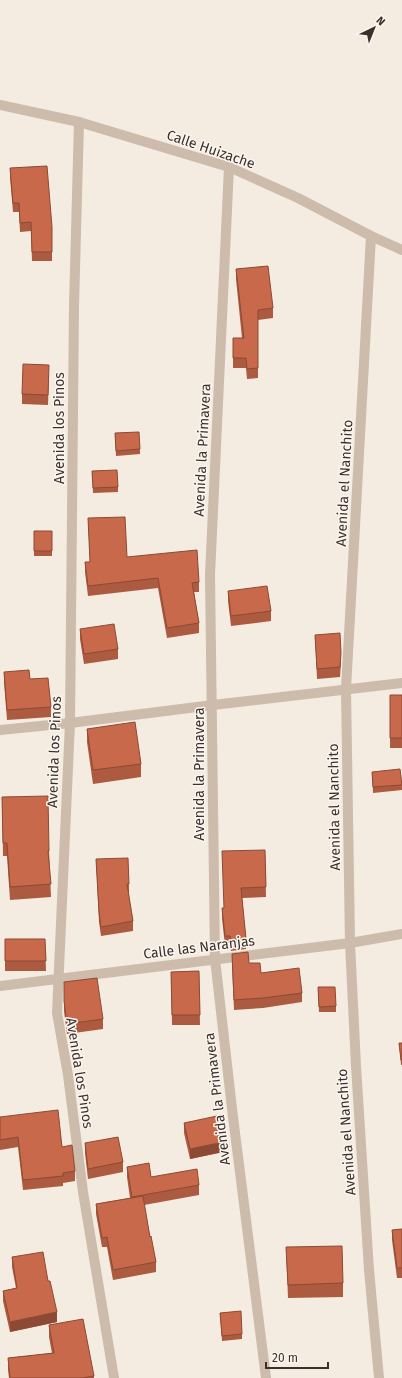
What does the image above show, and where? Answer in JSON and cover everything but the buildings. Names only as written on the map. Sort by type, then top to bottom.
[{"type":"street","name":"Calle Huizache","points":[[0,105],[79,122],[230,168],[298,198],[371,236],[402,250]]},
{"type":"street","name":"Avenida los Pinos","points":[[79,122],[74,306],[70,723],[57,1013],[68,1075],[83,1192],[114,1378]]},
{"type":"street","name":"Avenida la Primavera","points":[[230,168],[210,575],[213,705],[215,960],[266,1378]]},
{"type":"street","name":"Avenida el Nanchito","points":[[371,236],[346,689],[350,943],[368,1254],[379,1378]]},
{"type":"street","points":[[0,730],[402,683]]},
{"type":"street","name":"Calle las Naranjas","points":[[0,986],[350,943],[402,934]]}]
